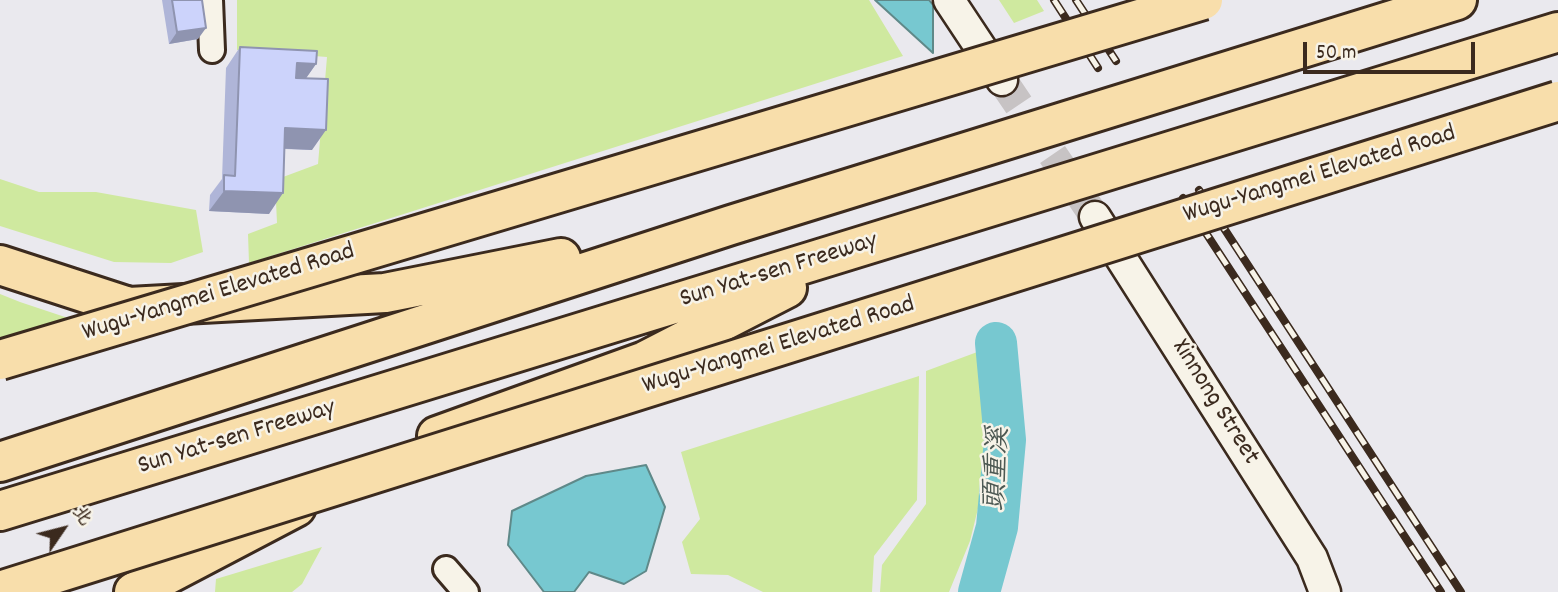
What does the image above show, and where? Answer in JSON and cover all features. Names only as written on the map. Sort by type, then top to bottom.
[{"type":"highway","name":"Wugu-Yangmei Elevated Road","points":[[0,360],[1203,0]]},
{"type":"highway","name":"Sun Yat-sen Freeway","points":[[0,462],[731,225],[1457,0]]},
{"type":"highway","name":"Sun Yat-sen Freeway","points":[[0,511],[1558,32]]},
{"type":"highway","name":"Wugu-Yangmei Elevated Road","points":[[0,591],[1558,102]]},
{"type":"highway","points":[[0,265],[129,307],[385,293],[731,225]]},
{"type":"highway","points":[[134,592],[244,536],[409,446],[645,361],[876,242]]},
{"type":"street","points":[[210,0],[212,50]]},
{"type":"street","points":[[949,0],[1002,79]]},
{"type":"street","name":"Xinnong Street","points":[[1096,217],[1312,558],[1325,592]]},
{"type":"street","points":[[446,569],[466,592]]},
{"type":"green space","points":[[237,0],[869,0],[903,56],[249,263],[248,234],[277,223],[275,180],[318,164],[327,57],[237,50]]},
{"type":"green space","points":[[999,0],[1037,0],[1044,11],[1014,23]]},
{"type":"green space","points":[[0,179],[39,192],[96,192],[196,210],[203,252],[171,263],[114,262],[0,226]]},
{"type":"green space","points":[[0,294],[20,302],[77,321],[0,343]]},
{"type":"green space","points":[[980,351],[989,464],[970,541],[949,592],[880,592],[882,565],[926,504],[926,371]]},
{"type":"green space","points":[[919,376],[917,500],[874,556],[872,592],[763,592],[728,575],[691,574],[682,542],[700,519],[681,452]]},
{"type":"green space","points":[[322,547],[302,584],[292,592],[215,592],[216,579]]},
{"type":"water","points":[[875,0],[929,0],[933,5],[933,53]]},
{"type":"water","points":[[646,465],[665,507],[646,571],[624,584],[589,572],[574,592],[544,592],[508,545],[512,511],[586,476]]},
{"type":"building","points":[[172,0],[202,0],[206,28],[177,32]]},
{"type":"building","points":[[240,47],[317,51],[316,64],[297,63],[296,78],[328,79],[326,130],[285,128],[283,193],[224,191],[224,175],[235,176]]},
{"type":"waterway","name":"頭重溪","points":[[979,592],[997,527],[1005,440],[996,343]]},
{"type":"tunnel","points":[[1002,80],[1095,217]]},
{"type":"railway","points":[[1054,0],[1098,68]]},
{"type":"railway","points":[[1076,0],[1116,61]]},
{"type":"railway","points":[[1199,190],[1461,592]]},
{"type":"railway","points":[[1183,198],[1441,592]]}]
